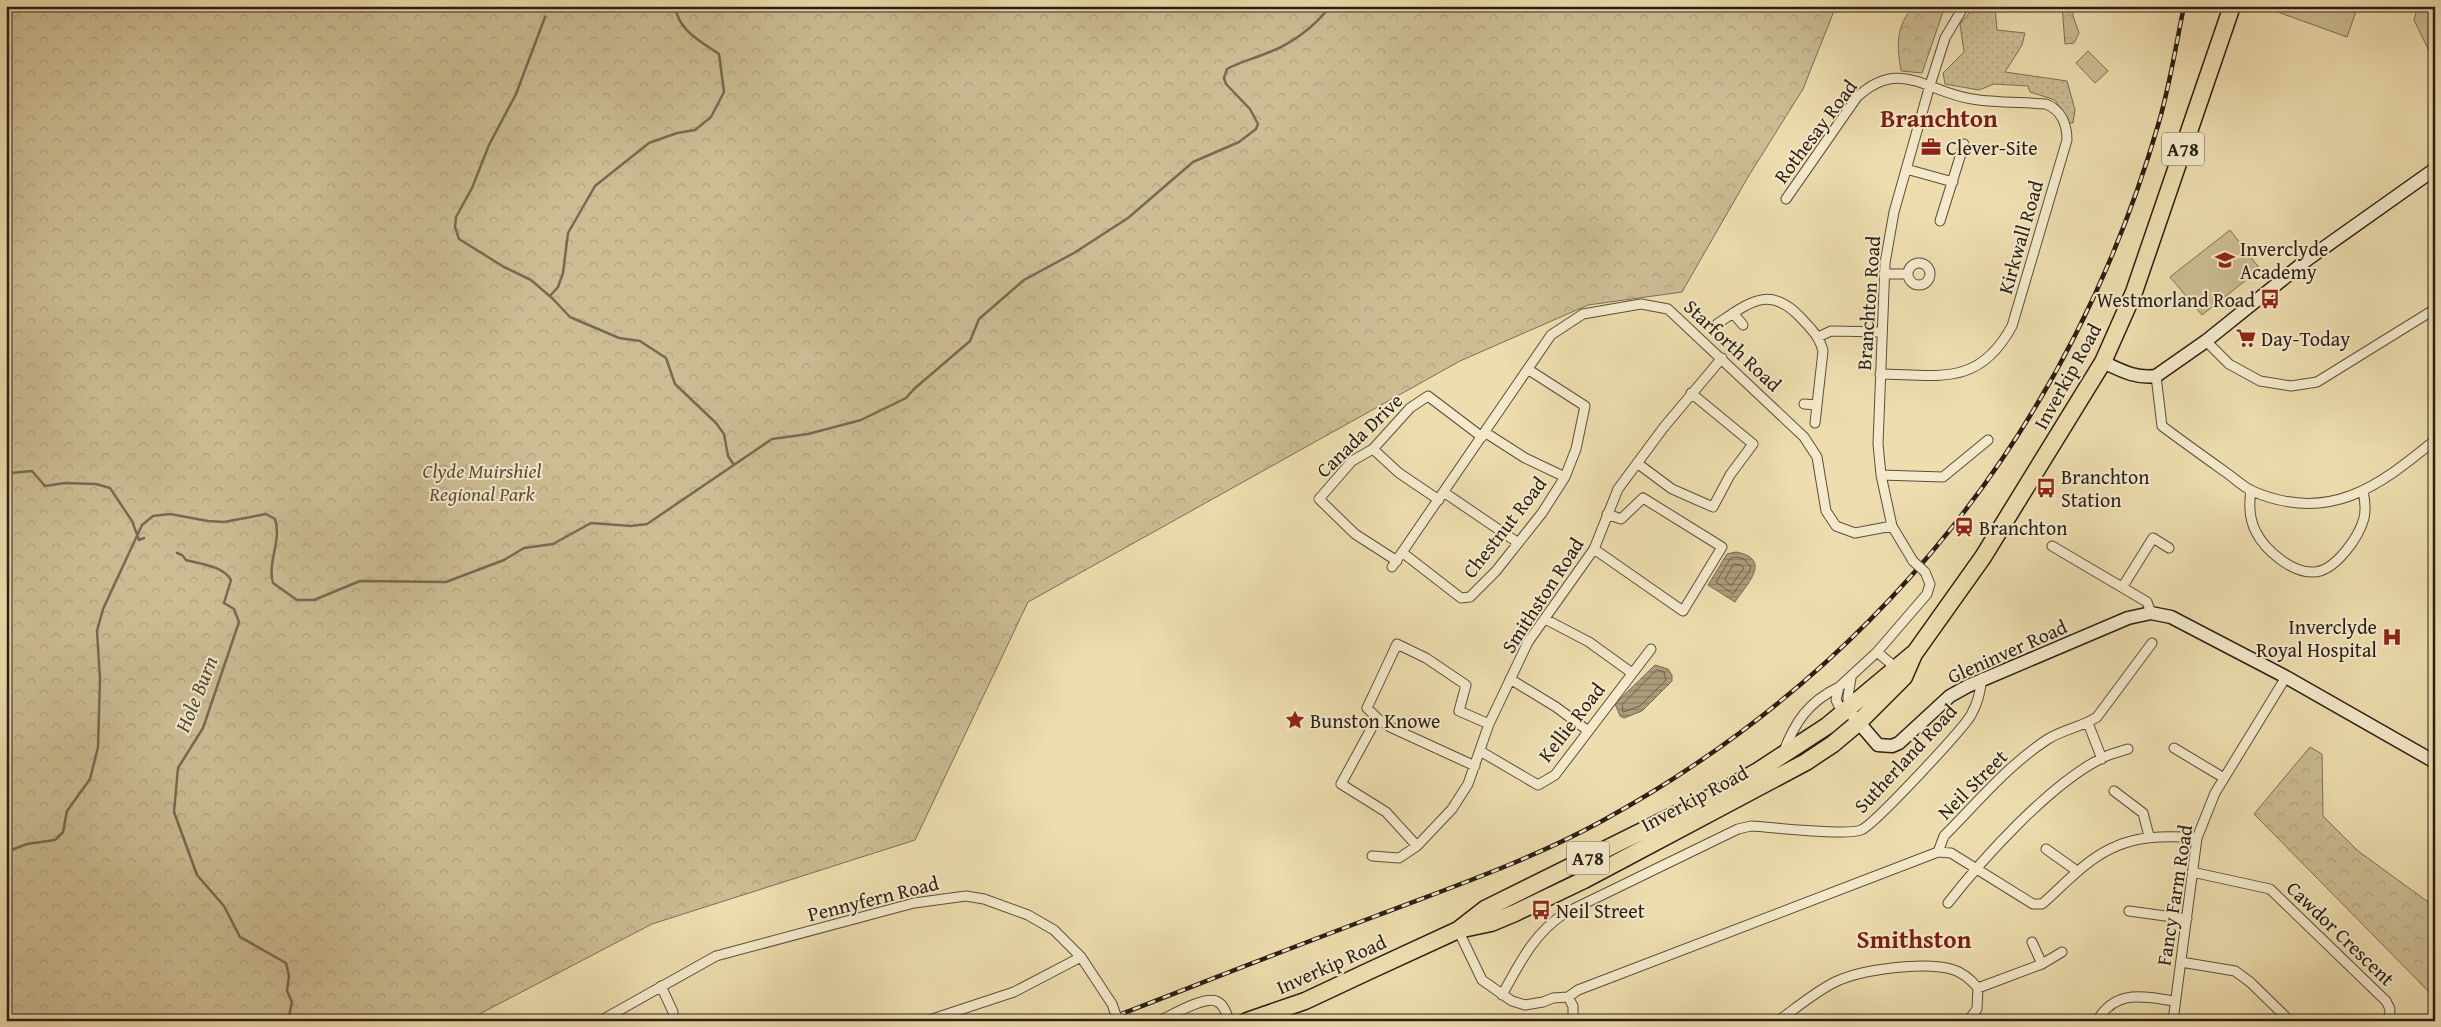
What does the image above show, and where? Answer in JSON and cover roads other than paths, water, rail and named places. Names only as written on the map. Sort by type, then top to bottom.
[{"type":"highway","name":"Inverkip Road","points":[[1458,930],[1485,909],[1721,792],[1781,758],[1853,716],[1904,677],[1914,654],[1984,557],[2103,362],[2134,292],[2232,6]]},
{"type":"highway","name":"Inverkip Road","points":[[1247,1021],[1305,1001],[1458,930],[1491,923],[1592,875],[1806,762],[1833,744],[1853,716],[1895,667],[1914,654]]},
{"type":"street","name":"Branchton Road","points":[[1877,652],[1926,594],[1930,584],[1926,572],[1913,561],[1892,526],[1882,475],[1878,444],[1884,274],[1894,212],[1930,85],[1945,38],[1961,7]]},
{"type":"street","name":"Rothesay Road","points":[[1786,199],[1857,97],[1870,86],[1881,80],[1894,77],[1930,85]]},
{"type":"street","name":"Kirkwall Road","points":[[1880,374],[1954,375],[1969,370],[1982,362],[2006,338],[2012,326],[2067,140],[2067,128],[2053,106],[1972,99],[1930,85]]},
{"type":"street","points":[[1940,222],[1964,144]]},
{"type":"street","points":[[1906,169],[1952,182]]},
{"type":"street","points":[[2103,362],[2126,373],[2146,378],[2156,376],[2206,341],[2308,259],[2435,169]]},
{"type":"street","points":[[1884,274],[1908,274]]},
{"type":"street","points":[[1717,324],[1748,303],[1772,298],[1790,306],[1818,337],[1823,351],[1815,423]]},
{"type":"street","name":"Starforth Road","points":[[1395,564],[1529,370],[1551,335],[1583,314],[1640,304],[1668,309],[1804,436],[1817,457],[1826,512],[1836,526],[1855,533],[1892,526]]},
{"type":"street","points":[[2206,341],[2230,364],[2260,381],[2291,386],[2317,382],[2435,309]]},
{"type":"street","points":[[1733,313],[1743,325]]},
{"type":"street","points":[[1818,337],[1831,331],[1882,332]]},
{"type":"street","name":"Smithston Road","points":[[1372,856],[1399,858],[1417,846],[1452,809],[1468,784],[1489,724],[1528,642],[1594,549],[1602,533],[1606,514],[1618,489],[1691,393],[1722,358]]},
{"type":"street","name":"Chestnut Road","points":[[1403,553],[1462,598],[1470,597],[1496,571],[1517,542],[1542,513],[1565,477],[1576,449],[1585,406],[1529,370]]},
{"type":"street","points":[[2156,376],[2162,426],[2251,490],[2282,500],[2313,502],[2339,500],[2363,491],[2398,470],[2435,440]]},
{"type":"street","points":[[1637,463],[1672,489],[1713,507],[1730,475],[1753,444],[1691,393]]},
{"type":"street","name":"Canada Drive","points":[[1395,564],[1355,534],[1319,499],[1352,461],[1372,449],[1410,408],[1428,396],[1484,435]]},
{"type":"street","points":[[1804,404],[1817,406]]},
{"type":"street","points":[[1484,435],[1525,458],[1565,477]]},
{"type":"street","points":[[1882,475],[1944,476],[1988,440]]},
{"type":"street","points":[[1372,449],[1399,473],[1439,500]]},
{"type":"street","points":[[2251,490],[2249,505],[2255,531],[2279,559],[2299,570],[2315,572],[2335,562],[2354,541],[2364,519],[2365,503],[2363,491]]},
{"type":"street","points":[[1445,493],[1517,542]]},
{"type":"street","points":[[1594,549],[1683,611],[1722,547],[1644,498],[1621,519],[1606,514]]},
{"type":"street","points":[[2123,586],[2153,538],[2169,548]]},
{"type":"street","points":[[2052,546],[2123,586],[2147,602],[2151,613],[2171,617],[2286,677],[2435,762]]},
{"type":"street","name":"Gleninver Road","points":[[1853,716],[1878,745],[1892,746],[1899,743],[1950,696],[1982,678],[2128,618],[2151,613]]},
{"type":"street","name":"Kellie Road","points":[[1545,619],[1589,642],[1632,673]]},
{"type":"street","name":"Neil Street","points":[[1938,852],[1944,836],[2024,756],[2049,738],[2088,723],[2098,717],[2152,643]]},
{"type":"street","points":[[1475,766],[1390,727],[1367,708],[1396,644],[1426,658],[1466,685],[1459,711],[1489,724]]},
{"type":"street","name":"Kellie Road","points":[[1480,752],[1538,784],[1555,775],[1566,763],[1587,730],[1651,649]]},
{"type":"street","points":[[1781,758],[1794,724],[1811,707],[1851,678],[1877,652],[1895,667]]},
{"type":"street","name":"Fancy Farm Road","points":[[2173,1021],[2197,838],[2206,811],[2224,778],[2286,677]]},
{"type":"street","points":[[1851,678],[1848,696],[1853,716]]},
{"type":"street","name":"Sutherland Road","points":[[1502,995],[1529,948],[1552,921],[1738,829],[1751,826],[1846,832],[1862,830],[1901,792],[1970,717],[1979,700],[1982,678]]},
{"type":"street","points":[[1510,680],[1556,707],[1587,730]]},
{"type":"street","points":[[1839,687],[1836,700],[1839,706],[1853,716]]},
{"type":"street","points":[[1377,718],[1341,784],[1386,812],[1417,846]]},
{"type":"street","points":[[2088,723],[2102,758]]},
{"type":"street","points":[[2174,748],[2224,778]]},
{"type":"street","points":[[1948,903],[1976,867],[2050,795],[2102,758],[2128,749]]},
{"type":"street","points":[[2114,791],[2143,813],[2149,836]]},
{"type":"street","points":[[1458,930],[1482,980],[1502,995],[1525,1005],[1553,998],[1568,997],[1578,990],[1938,852],[1952,852],[2033,904],[2042,904],[2077,871],[2106,850],[2127,841],[2149,836],[2197,838]]},
{"type":"street","points":[[2046,849],[2077,871]]},
{"type":"street","name":"Cawdor Crescent","points":[[2192,872],[2270,889],[2386,1001],[2390,1009],[2389,1021]]},
{"type":"street","name":"Pennyfern Road","points":[[600,1021],[716,956],[914,903],[947,897],[966,896],[984,899],[1028,915],[1054,930],[1081,956],[1112,1004],[1118,1021]]},
{"type":"street","points":[[2129,911],[2187,919]]},
{"type":"street","points":[[2032,942],[2042,964]]},
{"type":"street","points":[[1978,988],[2042,964],[2062,952]]},
{"type":"street","points":[[926,1021],[1014,992],[1081,956]]},
{"type":"street","points":[[2181,962],[2235,971],[2250,982],[2290,1021]]},
{"type":"street","points":[[1778,1021],[1833,983],[1858,973],[1934,965],[1956,970],[1978,988]]},
{"type":"street","points":[[661,986],[673,1012],[673,1021]]},
{"type":"street","points":[[1968,1021],[1976,1009],[1978,988]]},
{"type":"street","points":[[2097,1021],[2103,1010],[2113,1002],[2124,997],[2140,996],[2175,1001]]},
{"type":"street","points":[[1568,997],[1573,1006],[1574,1021]]},
{"type":"street","points":[[1160,1021],[1202,1002],[1213,1000],[1221,1004],[1229,1021]]},
{"type":"water","points":[[1736,552],[1747,555],[1753,560],[1755,566],[1754,573],[1735,602],[1708,585],[1727,554]]},
{"type":"water","points":[[1655,665],[1668,669],[1672,675],[1672,681],[1642,711],[1624,718],[1620,716],[1615,704]]},
{"type":"waterway","points":[[550,296],[558,287],[563,273],[568,233],[595,186],[649,143],[677,133],[695,130],[711,117],[724,92],[719,54],[685,28],[680,22],[675,6]]},
{"type":"waterway","points":[[6,852],[27,844],[55,840],[63,832],[67,811],[90,779],[98,747],[100,679],[97,631],[103,609],[142,525],[153,516],[170,514],[224,522],[266,514],[275,519],[277,535],[272,567],[273,583],[297,600],[314,600],[360,581],[446,582],[504,560],[524,548],[553,544],[591,523],[631,526],[647,524],[772,439],[808,434],[861,420],[906,398],[970,341],[979,319],[1024,280],[1074,253],[1128,218],[1193,162],[1239,142],[1256,129],[1258,124],[1250,109],[1226,84],[1224,78],[1227,69],[1276,50],[1293,40],[1310,28],[1330,6]]},
{"type":"waterway","points":[[545,17],[516,94],[489,145],[472,188],[456,217],[455,227],[459,239],[504,267],[531,280],[570,317],[619,338],[640,341],[666,358],[675,384],[716,423],[724,434],[728,456],[734,465]]},
{"type":"waterway","points":[[6,469],[11,473],[32,471],[45,486],[65,483],[96,484],[110,488],[132,521],[139,540],[144,538]]},
{"type":"waterway","name":"Hole Burn","points":[[177,553],[186,560],[211,566],[227,575],[231,580],[224,603],[234,609],[239,622],[203,728],[178,768],[174,812],[197,875],[224,906],[240,937],[286,963],[289,976],[287,991],[292,1002],[288,1021]]},
{"type":"railway","points":[[1103,1021],[1491,872],[1547,848],[1602,821],[1702,760],[1794,690],[1877,613],[1951,528],[2017,436],[2074,338],[2121,233],[2159,122],[2170,79],[2184,6]]},
{"type":"place","name":"Clever-Site","points":[[1931,147]]},
{"type":"place","name":"Inverclyde Academy","points":[[2225,260]]},
{"type":"place","name":"Westmorland Road","points":[[2270,299]]},
{"type":"place","name":"Day-Today","points":[[2246,338]]},
{"type":"place","name":"Branchton Station","points":[[2046,488]]},
{"type":"place","name":"Branchton","points":[[1964,527]]},
{"type":"place","name":"Inverclyde Royal Hospital","points":[[2392,637]]},
{"type":"place","name":"Bunston Knowe","points":[[1295,720]]},
{"type":"place","name":"Neil Street","points":[[1541,910]]},
{"type":"district","name":"Branchton","points":[[1939,118]]},
{"type":"district","name":"Smithston","points":[[1914,939]]},
{"type":"park label","name":"Clyde Muirshiel Regional Park","points":[[482,482]]}]
